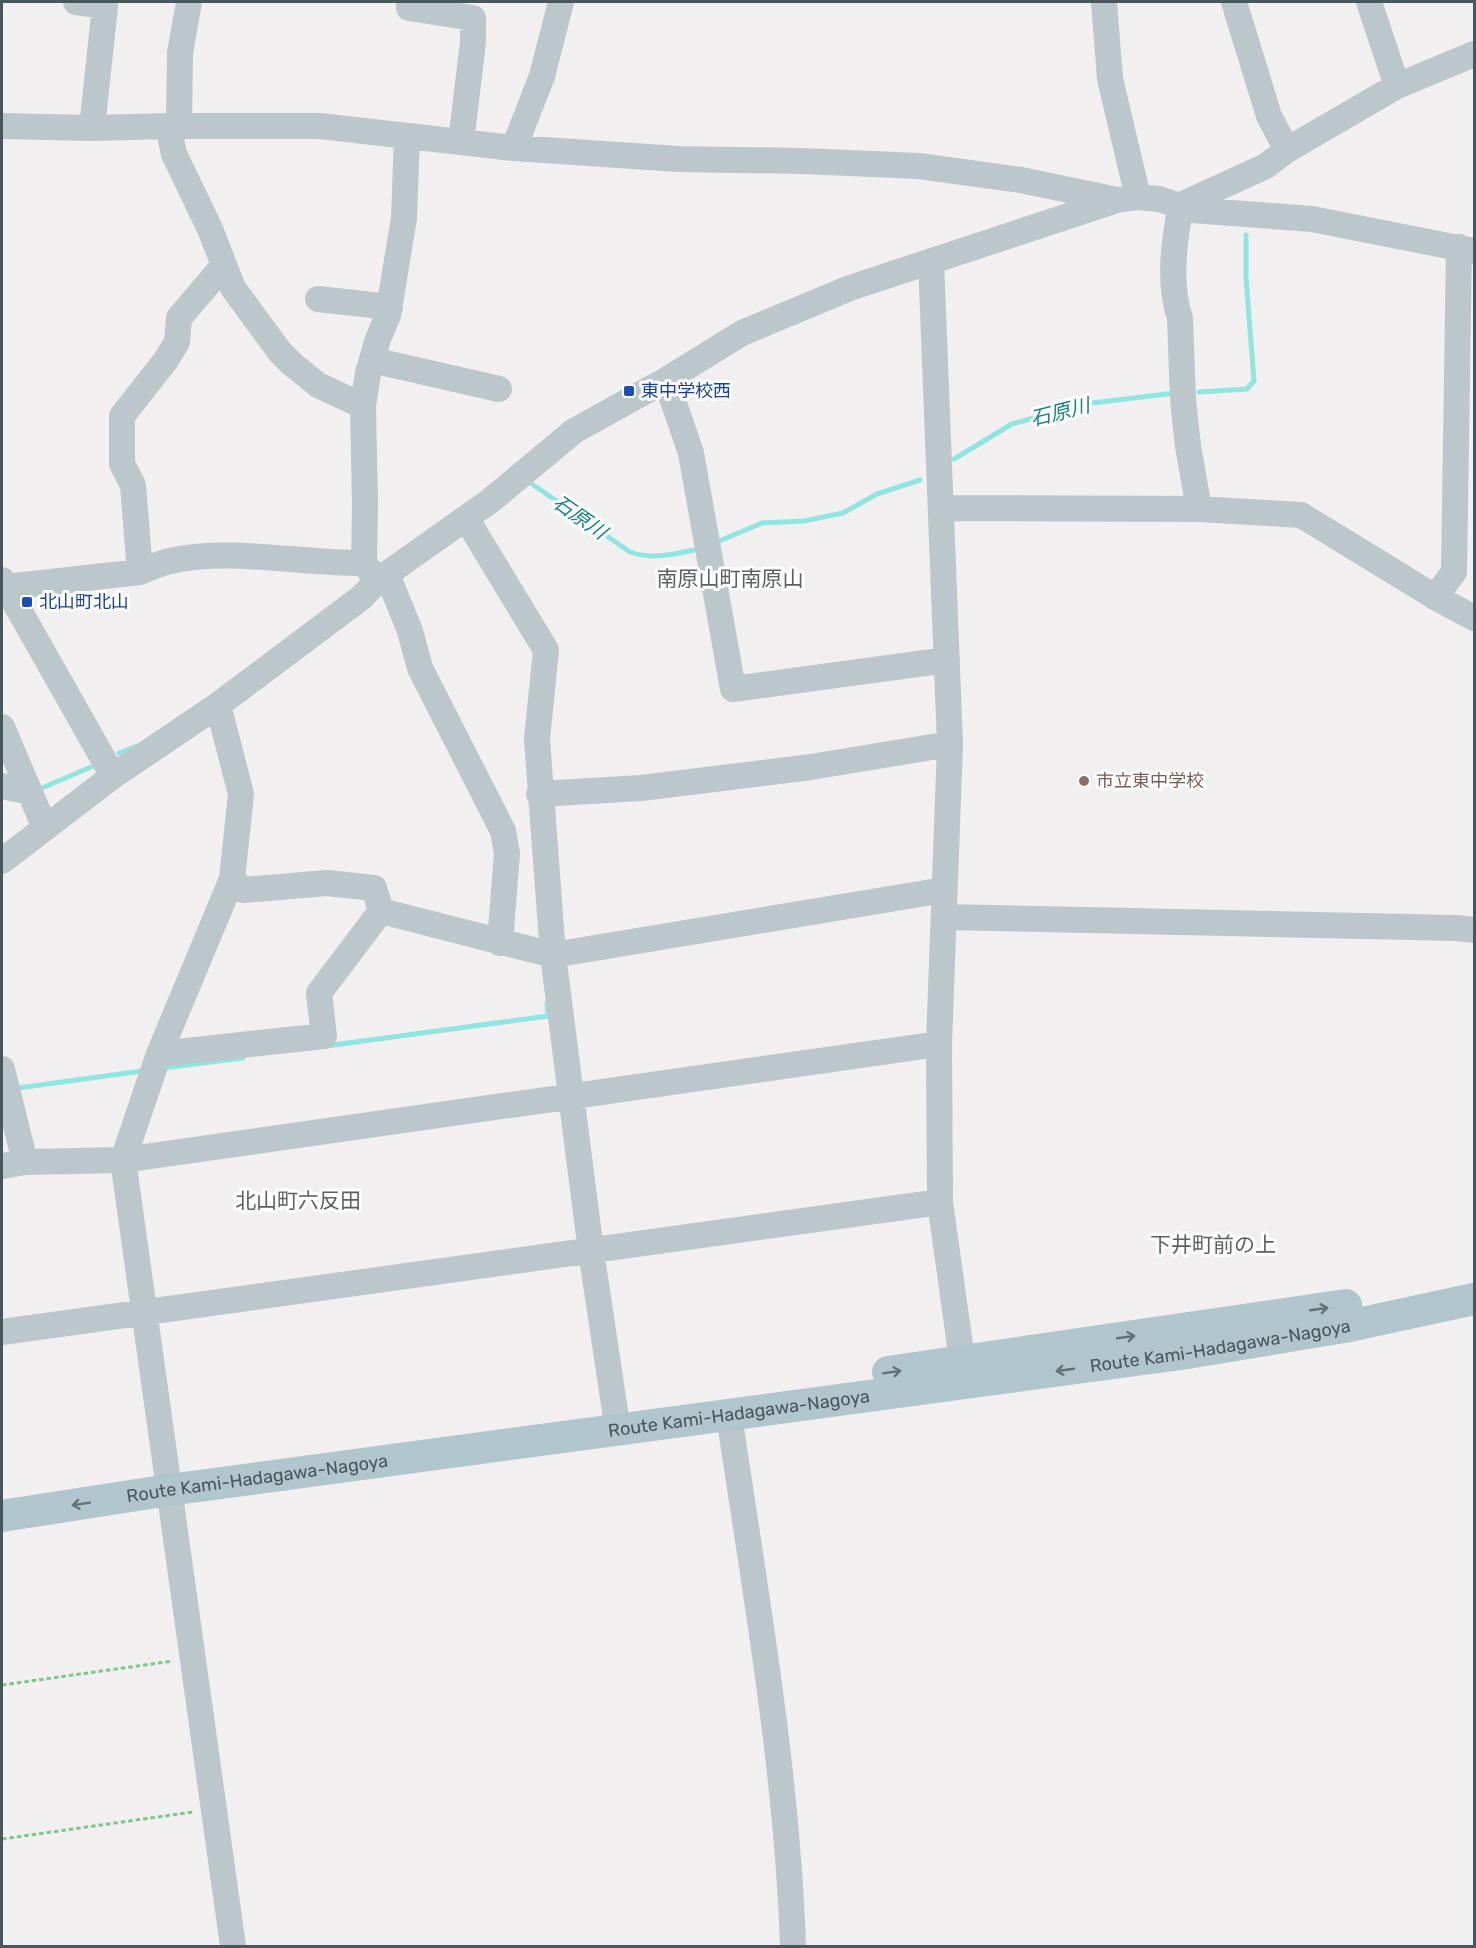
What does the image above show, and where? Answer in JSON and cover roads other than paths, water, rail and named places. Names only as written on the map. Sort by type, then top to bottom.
[{"type":"main road","name":"Route Kami-Hadagawa-Nagoya","points":[[2,1493],[79,1482],[168,1482],[729,1415],[963,1372],[1383,1300],[1474,1279]]},
{"type":"main road","name":"Route Kami-Hadagawa-Nagoya","points":[[2,1515],[168,1482],[615,1411],[963,1372],[1181,1354],[1321,1331],[1474,1299]]},
{"type":"street","points":[[76,2],[105,6],[92,128]]},
{"type":"street","points":[[189,2],[180,53],[173,126],[174,154],[210,228],[233,288],[280,352],[318,385],[363,406]]},
{"type":"street","points":[[409,2],[409,8],[473,18],[473,42],[461,142]]},
{"type":"street","points":[[514,148],[542,76],[561,2]]},
{"type":"street","points":[[1104,2],[1110,79],[1127,199]]},
{"type":"street","points":[[1234,2],[1269,116],[1287,150]]},
{"type":"street","points":[[1369,2],[1397,86]]},
{"type":"street","points":[[1181,205],[1266,166],[1287,150],[1397,86],[1474,54]]},
{"type":"street","points":[[2,126],[92,128],[320,126],[514,148],[678,159],[919,166],[1021,180],[1127,199],[1159,199],[1192,210],[1312,219],[1467,249],[1454,572],[1435,597]]},
{"type":"street","points":[[406,136],[404,218],[390,307],[372,360],[363,406],[365,505],[376,573],[410,631],[420,668],[503,831],[507,853],[500,943]]},
{"type":"street","points":[[2,861],[113,776],[218,705],[362,597],[376,573],[490,501],[574,431],[666,380],[742,333],[850,288],[1127,199]]},
{"type":"street","points":[[1181,205],[1173,246],[1176,308],[1180,318],[1183,400],[1188,446],[1199,509]]},
{"type":"street","points":[[931,261],[950,744],[939,1044],[940,1202],[963,1372]]},
{"type":"street","points":[[140,572],[133,485],[122,464],[122,416],[166,360],[177,342],[179,318],[224,265]]},
{"type":"street","points":[[318,299],[390,307]]},
{"type":"street","points":[[372,360],[500,389]]},
{"type":"street","points":[[666,380],[691,453],[733,689],[947,660]]},
{"type":"street","points":[[942,508],[1199,509],[1301,515],[1435,597],[1474,618]]},
{"type":"street","points":[[466,518],[546,650],[537,739],[539,794],[553,955],[591,1251],[615,1411]]},
{"type":"street","points":[[113,776],[3,587],[140,572],[170,561],[220,555],[333,563],[376,573]]},
{"type":"street","points":[[218,705],[241,794],[232,879],[159,1054],[123,1160],[233,1947]]},
{"type":"street","points":[[2,727],[45,828]]},
{"type":"street","points":[[539,794],[641,788],[811,767],[950,744]]},
{"type":"street","points":[[2,786],[30,792]]},
{"type":"street","points":[[232,879],[243,890],[327,883],[374,888],[381,912]]},
{"type":"street","points":[[381,912],[553,955],[944,890]]},
{"type":"street","points":[[159,1054],[324,1035],[319,993],[381,912]]},
{"type":"street","points":[[944,917],[1474,930]]},
{"type":"street","points":[[2,1069],[13,1164],[123,1160],[939,1044]]},
{"type":"street","points":[[2,1332],[940,1202]]},
{"type":"street","points":[[729,1415],[774,1731],[791,1887],[793,1947]]},
{"type":"waterway","name":"石原川","points":[[1199,392],[1247,389],[1254,381],[1246,278],[1246,235]]},
{"type":"waterway","name":"石原川","points":[[954,459],[1012,424],[1084,404],[1175,393]]},
{"type":"waterway","name":"石原川","points":[[717,542],[762,523],[804,521],[843,513],[877,494],[920,480]]},
{"type":"waterway","name":"石原川","points":[[532,484],[630,552],[656,556],[698,549]]},
{"type":"waterway","name":"石原川","points":[[119,753],[137,746]]},
{"type":"waterway","name":"石原川","points":[[42,788],[91,767]]},
{"type":"waterway","points":[[326,1046],[548,1016],[547,1003]]},
{"type":"waterway","points":[[163,1068],[243,1058]]},
{"type":"waterway","points":[[18,1088],[142,1071]]},
{"type":"place","name":"東中学校西","points":[[629,391]]},
{"type":"place","name":"北山町北山","points":[[27,602]]},
{"type":"place","name":"市立東中学校","points":[[1084,781]]},
{"type":"district","name":"南原山町南原山","points":[[730,578]]},
{"type":"district","name":"北山町六反田","points":[[298,1200]]},
{"type":"district","name":"下井町前の上","points":[[1213,1244]]}]
